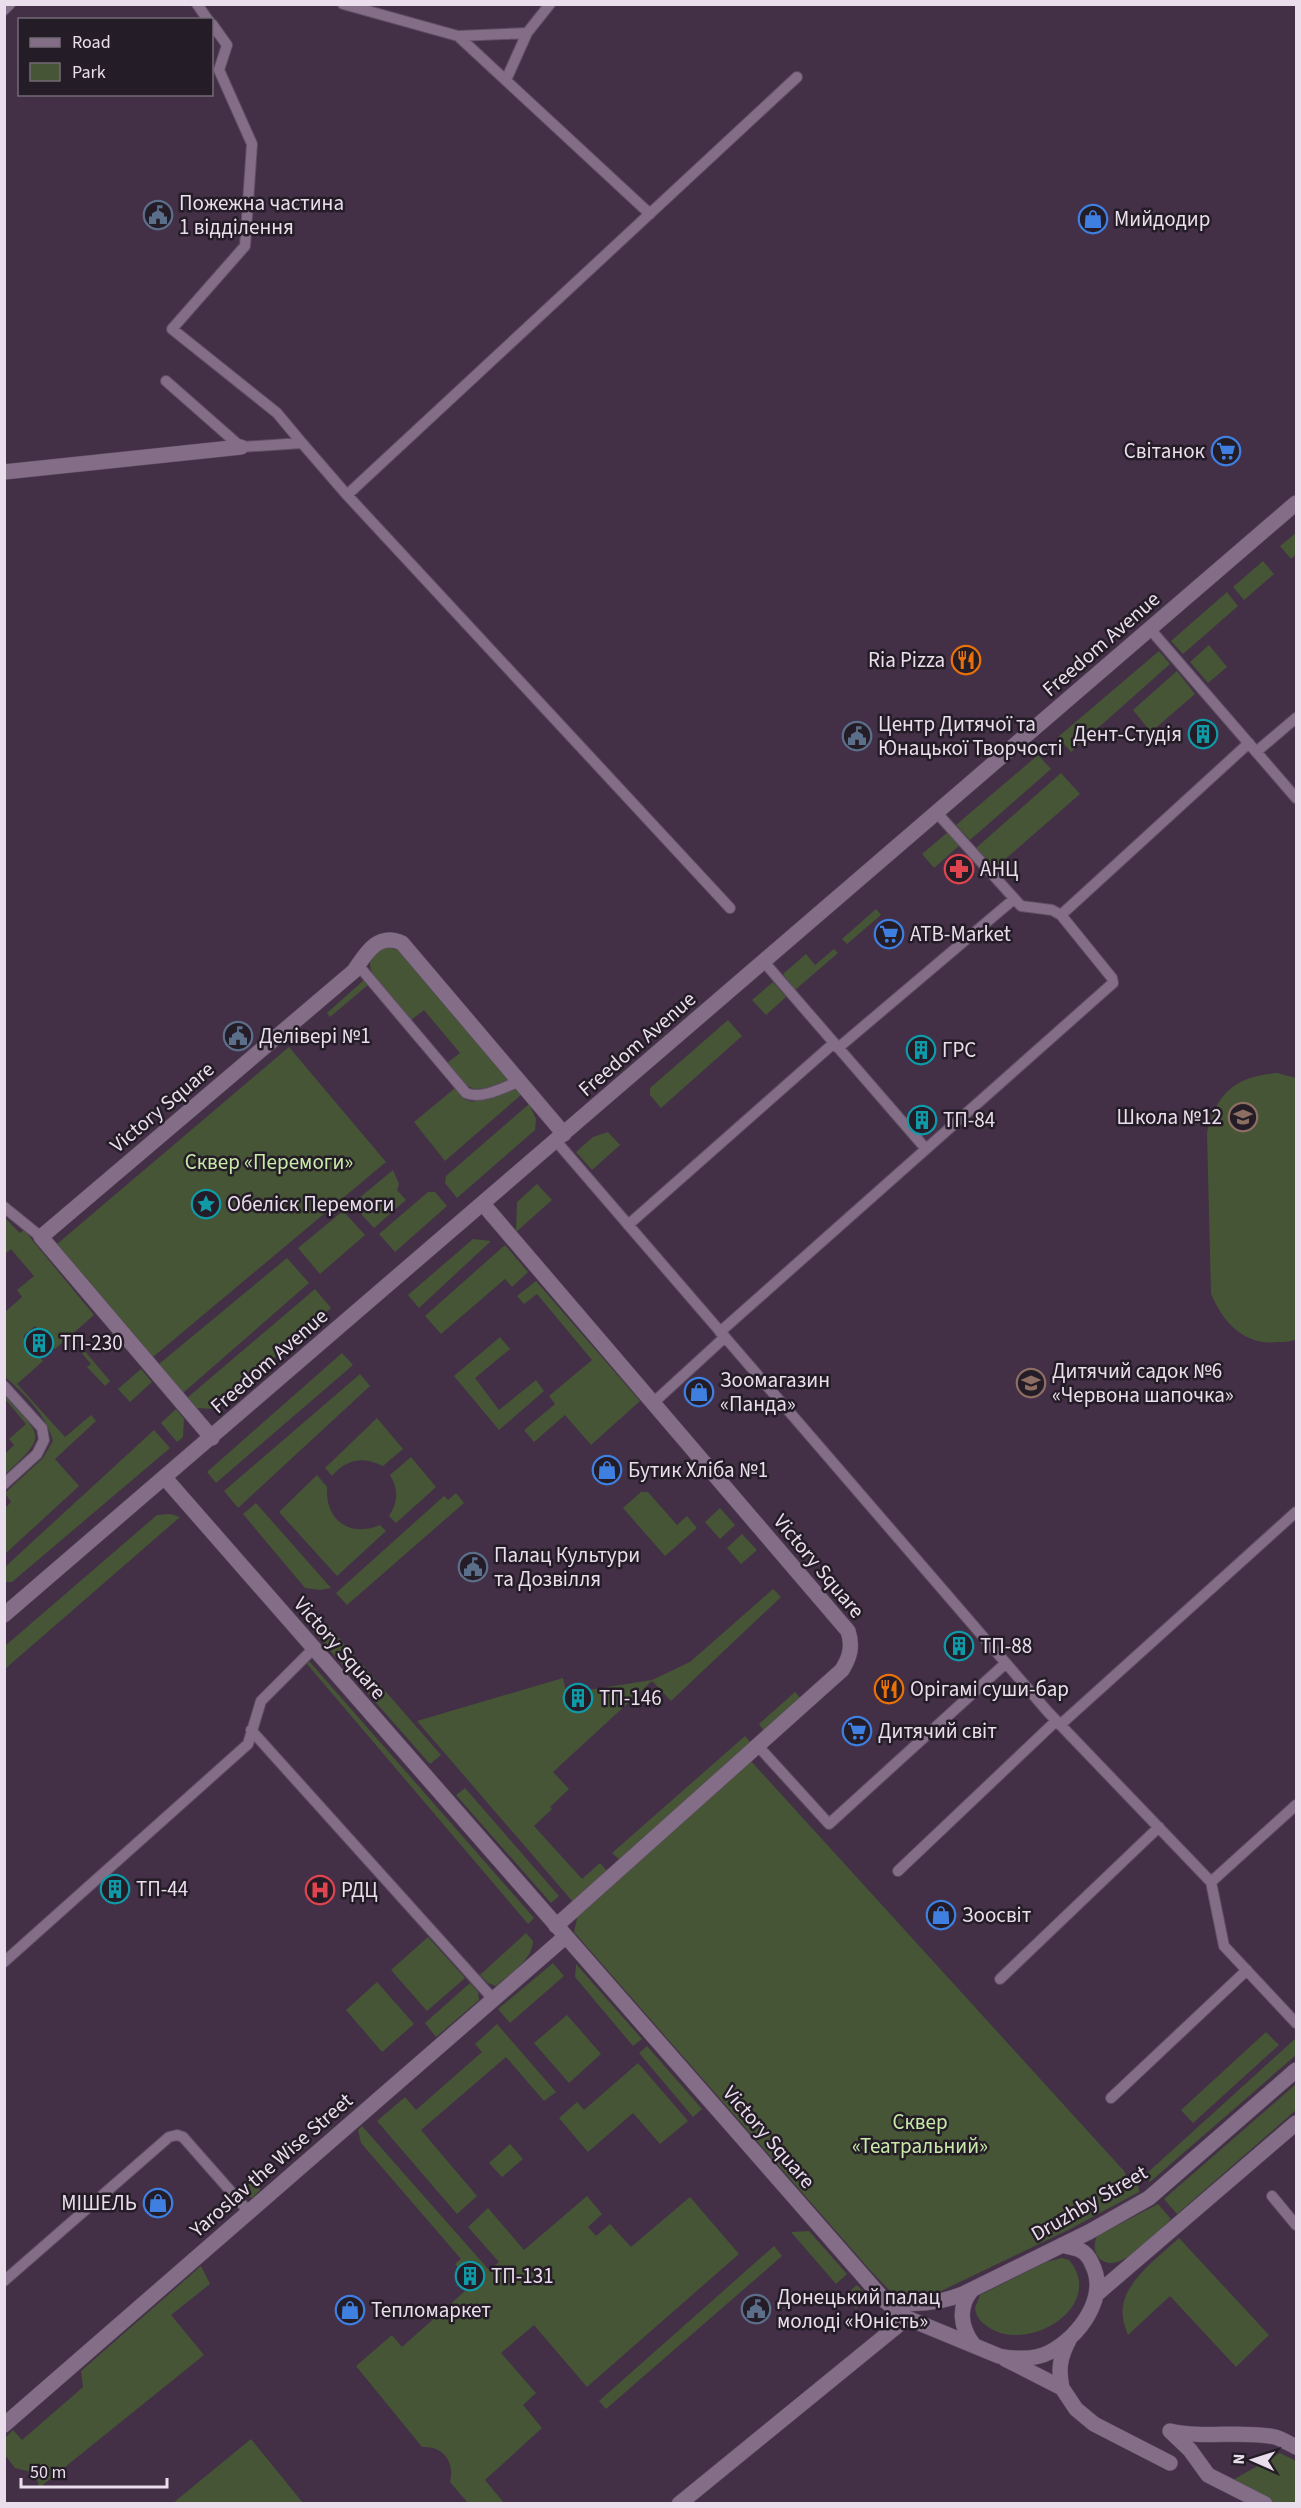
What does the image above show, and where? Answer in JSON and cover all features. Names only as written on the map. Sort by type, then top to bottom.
[{"type":"street","points":[[4,472],[241,447]]},
{"type":"street","name":"Freedom Avenue","points":[[7,1609],[212,1438],[1296,503]]},
{"type":"street","name":"Victory Square","points":[[41,1238],[354,971],[373,945],[379,941],[394,939],[402,943],[520,1081],[560,1137]]},
{"type":"street","name":"Victory Square","points":[[483,1204],[848,1631],[851,1641],[849,1659],[842,1670],[757,1745],[561,1931]]},
{"type":"street","points":[[41,1238],[212,1438]]},
{"type":"street","name":"Victory Square","points":[[165,1478],[885,2301],[907,2318],[973,2344]]},
{"type":"street","name":"Yaroslav the Wise Street","points":[[4,2425],[494,2000],[561,1931]]},
{"type":"street","name":"Druzhby Street","points":[[885,2301],[908,2305],[942,2302],[1062,2245],[1149,2198],[1296,2070]]},
{"type":"street","points":[[1170,2463],[1094,2424],[1076,2409],[1062,2388],[1059,2372],[1061,2355],[1088,2315],[1098,2293],[1296,2123]]},
{"type":"street","points":[[1062,2245],[1080,2250],[1089,2258],[1097,2274],[1098,2293]]},
{"type":"street","points":[[974,2288],[966,2297],[962,2309],[966,2334],[973,2344],[1062,2388]]},
{"type":"street","points":[[679,2504],[907,2318]]},
{"type":"street","points":[[999,2356],[1032,2357],[1049,2353],[1071,2337]]},
{"type":"street","points":[[1265,2504],[1208,2475],[1190,2450],[1170,2431],[1184,2434],[1254,2435],[1277,2438],[1296,2447]]},
{"type":"lane","points":[[4,10],[10,4]]},
{"type":"lane","points":[[197,4],[207,18]]},
{"type":"lane","points":[[343,4],[458,36],[527,33]]},
{"type":"lane","points":[[506,80],[527,33],[550,4]]},
{"type":"lane","points":[[213,25],[227,45],[219,70],[252,144],[245,246],[172,329],[277,413],[347,495],[730,908]]},
{"type":"lane","points":[[458,36],[650,214]]},
{"type":"lane","points":[[347,495],[797,77]]},
{"type":"lane","points":[[166,381],[241,447],[302,443]]},
{"type":"lane","points":[[1150,629],[1296,798]]},
{"type":"lane","points":[[1060,915],[1252,748],[1296,718]]},
{"type":"lane","points":[[653,1403],[723,1334],[1113,982],[1060,915],[1052,910],[1021,906],[937,813]]},
{"type":"lane","points":[[628,1224],[836,1046],[1014,899]]},
{"type":"lane","points":[[764,962],[926,1149]]},
{"type":"lane","points":[[358,965],[466,1093],[483,1094],[520,1081]]},
{"type":"lane","points":[[560,1137],[628,1224],[1058,1723],[1211,1882],[1224,1946],[1296,2023]]},
{"type":"lane","points":[[4,1207],[41,1238]]},
{"type":"lane","points":[[4,1386],[42,1428],[44,1440],[37,1454],[4,1484]]},
{"type":"lane","points":[[898,1871],[1058,1723],[1296,1512]]},
{"type":"lane","points":[[4,1962],[248,1744],[261,1701],[313,1649]]},
{"type":"lane","points":[[757,1745],[829,1824],[1006,1663]]},
{"type":"lane","points":[[251,1730],[494,2000]]},
{"type":"lane","points":[[1211,1882],[1296,1805]]},
{"type":"lane","points":[[1000,1979],[1159,1827]]},
{"type":"lane","points":[[1111,2098],[1247,1970]]},
{"type":"lane","points":[[4,2281],[169,2137],[177,2135],[183,2137],[249,2212]]},
{"type":"lane","points":[[1272,2196],[1296,2225]]},
{"type":"green space","points":[[1296,533],[1296,554],[1291,559],[1280,546]]},
{"type":"green space","points":[[1263,561],[1274,574],[1244,600],[1233,587]]},
{"type":"green space","points":[[1227,592],[1238,606],[1183,654],[1171,641]]},
{"type":"green space","points":[[1209,645],[1227,667],[1208,683],[1190,662]]},
{"type":"green space","points":[[1159,651],[1170,664],[1071,752],[1058,737]]},
{"type":"green space","points":[[1177,671],[1195,694],[1151,732],[1133,710]]},
{"type":"green space","points":[[1038,755],[1051,769],[970,840],[956,825]]},
{"type":"green space","points":[[1061,773],[1080,794],[995,868],[976,848]]},
{"type":"green space","points":[[948,832],[960,845],[934,868],[922,854]]},
{"type":"green space","points":[[876,909],[881,915],[847,944],[842,939]]},
{"type":"green space","points":[[388,947],[398,950],[508,1080],[479,1089],[468,1086],[462,1081],[447,1063],[460,1053],[424,1010],[411,1020],[372,973],[370,963],[372,956]]},
{"type":"green space","points":[[834,949],[838,953],[795,990],[783,974],[806,954],[815,965]]},
{"type":"green space","points":[[364,980],[368,985],[330,1017],[327,1013]]},
{"type":"green space","points":[[773,982],[786,997],[766,1015],[752,1000]]},
{"type":"green space","points":[[728,1020],[742,1036],[661,1108],[650,1095],[650,1088]]},
{"type":"green space","name":"Сквер «Перемоги»","points":[[289,1047],[386,1162],[153,1357],[57,1244]]},
{"type":"green space","points":[[1277,1073],[1296,1078],[1296,1339],[1288,1342],[1266,1342],[1245,1336],[1236,1330],[1222,1314],[1211,1294],[1207,1133],[1216,1107],[1230,1089],[1250,1078]]},
{"type":"green space","points":[[455,1088],[464,1099],[472,1102],[516,1088],[521,1095],[445,1161],[414,1122]]},
{"type":"green space","points":[[529,1104],[536,1119],[535,1130],[457,1198],[445,1183],[446,1176]]},
{"type":"green space","points":[[608,1132],[620,1145],[592,1170],[576,1152],[593,1137]]},
{"type":"green space","points":[[393,1170],[399,1184],[397,1190],[406,1200],[374,1228],[352,1204]]},
{"type":"green space","points":[[537,1184],[552,1200],[516,1232],[517,1202]]},
{"type":"green space","points":[[428,1192],[435,1192],[447,1206],[395,1252],[379,1234]]},
{"type":"green space","points":[[343,1211],[365,1235],[320,1274],[298,1248]]},
{"type":"green space","points":[[5,1218],[20,1233],[24,1230],[94,1315],[55,1349],[35,1326],[23,1336],[43,1361],[17,1384],[65,1437],[91,1415],[96,1421],[55,1459],[79,1486],[5,1554],[5,1508],[11,1502],[5,1493],[43,1458],[53,1441],[40,1414],[5,1377],[5,1312],[22,1297],[17,1290],[34,1276],[11,1249],[5,1254]]},
{"type":"green space","points":[[473,1239],[491,1241],[419,1308],[408,1295]]},
{"type":"green space","points":[[505,1245],[528,1272],[512,1287],[505,1279],[441,1334],[425,1316]]},
{"type":"green space","points":[[287,1258],[309,1283],[183,1393],[159,1364]]},
{"type":"green space","points":[[536,1281],[640,1401],[591,1445],[565,1415],[534,1442],[524,1430],[555,1404],[549,1396],[592,1360],[537,1294],[524,1304],[517,1296]]},
{"type":"green space","points":[[315,1289],[331,1308],[216,1409],[196,1408],[187,1398]]},
{"type":"green space","points":[[500,1337],[510,1349],[475,1378],[499,1410],[536,1380],[544,1391],[499,1430],[454,1376]]},
{"type":"green space","points":[[83,1349],[110,1381],[105,1386],[87,1367],[91,1364],[80,1351]]},
{"type":"green space","points":[[342,1353],[353,1365],[216,1483],[207,1472]]},
{"type":"green space","points":[[141,1369],[152,1382],[130,1402],[118,1389]]},
{"type":"green space","points":[[360,1374],[370,1386],[238,1508],[224,1491]]},
{"type":"green space","points":[[4,1395],[33,1428],[35,1435],[29,1451],[5,1474],[5,1454],[14,1445],[9,1439],[26,1424]]},
{"type":"green space","points":[[176,1409],[184,1419],[183,1437],[177,1442],[161,1423]]},
{"type":"green space","points":[[377,1418],[403,1449],[383,1466],[368,1461],[355,1461],[343,1466],[332,1476],[325,1468]]},
{"type":"green space","points":[[154,1430],[170,1448],[12,1582],[5,1582],[5,1567]]},
{"type":"green space","points":[[411,1457],[436,1487],[396,1523],[389,1516],[396,1496],[390,1475]]},
{"type":"green space","points":[[317,1475],[327,1487],[330,1509],[341,1523],[358,1529],[380,1525],[386,1531],[337,1576],[279,1512]]},
{"type":"green space","points":[[641,1492],[648,1492],[677,1525],[687,1516],[697,1528],[665,1556],[623,1508]]},
{"type":"green space","points":[[456,1493],[464,1503],[347,1605],[336,1593],[444,1496],[448,1500]]},
{"type":"green space","points":[[256,1503],[331,1588],[320,1590],[305,1588],[243,1514]]},
{"type":"green space","points":[[720,1508],[735,1525],[720,1539],[705,1522]]},
{"type":"green space","points":[[170,1514],[180,1517],[5,1669],[5,1646],[157,1515]]},
{"type":"green space","points":[[742,1534],[757,1550],[741,1564],[727,1548]]},
{"type":"green space","points":[[773,1589],[781,1597],[671,1701],[652,1681],[553,1772],[569,1789],[534,1826],[582,1879],[600,1863],[607,1871],[573,1902],[417,1721],[563,1678],[570,1710],[591,1706],[588,1690],[652,1680],[690,1662]]},
{"type":"green space","points":[[321,1621],[326,1623],[441,1755],[430,1764],[312,1630]]},
{"type":"green space","points":[[309,1661],[534,1918],[528,1924],[307,1664]]},
{"type":"green space","points":[[795,1692],[801,1699],[764,1731],[759,1724]]},
{"type":"green space","points":[[745,1736],[751,1743],[620,1860],[612,1853]]},
{"type":"green space","name":"Сквер «Театральний»","points":[[750,1760],[1124,2171],[1129,2181],[1138,2182],[1139,2192],[1070,2229],[939,2292],[908,2294],[890,2291],[870,2270],[574,1932],[578,1914]]},
{"type":"green space","points":[[465,1788],[559,1896],[551,1903],[456,1795]]},
{"type":"green space","points":[[526,1933],[533,1941],[525,1961],[496,1986],[488,1983],[480,1975]]},
{"type":"green space","points":[[428,1937],[465,1978],[427,2011],[391,1970]]},
{"type":"green space","points":[[553,1963],[564,1976],[510,2023],[498,2009]]},
{"type":"green space","points":[[576,1964],[642,2039],[633,2046],[575,1977]]},
{"type":"green space","points":[[377,1982],[414,2024],[382,2052],[346,2010]]},
{"type":"green space","points":[[470,1983],[478,1992],[479,2000],[436,2037],[425,2023]]},
{"type":"green space","points":[[567,2015],[601,2054],[569,2083],[534,2043]]},
{"type":"green space","points":[[497,2024],[556,2092],[544,2101],[506,2057],[421,2130],[477,2196],[457,2214],[377,2121],[405,2097],[416,2110],[482,2052],[475,2044]]},
{"type":"green space","points":[[1266,2032],[1279,2045],[1193,2123],[1181,2110]]},
{"type":"green space","points":[[1296,2038],[1296,2055],[1150,2182],[1145,2175]]},
{"type":"green space","points":[[647,2046],[702,2109],[693,2117],[639,2053]]},
{"type":"green space","points":[[638,2063],[688,2121],[660,2144],[633,2113],[588,2152],[559,2118],[577,2102],[584,2110]]},
{"type":"green space","points":[[1296,2084],[1296,2110],[1177,2214],[1164,2199]]},
{"type":"green space","points":[[362,2126],[489,2270],[499,2262],[468,2227],[488,2208],[524,2250],[587,2196],[602,2214],[588,2227],[596,2236],[610,2224],[631,2247],[690,2197],[739,2254],[587,2387],[534,2325],[501,2353],[536,2393],[523,2405],[542,2428],[485,2480],[504,2503],[468,2503],[450,2482],[451,2468],[446,2456],[436,2449],[422,2447],[356,2366],[392,2335],[402,2347],[484,2274],[471,2260],[462,2272],[455,2264],[461,2259],[361,2143],[358,2130]]},
{"type":"green space","points":[[510,2144],[523,2159],[502,2177],[489,2163]]},
{"type":"green space","points":[[257,2172],[260,2190],[252,2198],[239,2194],[236,2190]]},
{"type":"green space","points":[[1158,2204],[1171,2219],[1147,2242],[1137,2251],[1116,2262],[1107,2263],[1099,2258],[1095,2247],[1097,2236]]},
{"type":"green space","points":[[809,2231],[847,2274],[836,2284],[791,2232]]},
{"type":"green space","points":[[1179,2238],[1269,2335],[1236,2367],[1170,2296],[1128,2335],[1123,2317],[1123,2305],[1127,2294],[1141,2273]]},
{"type":"green space","points":[[774,2246],[782,2256],[606,2409],[599,2401]]},
{"type":"green space","points":[[1062,2258],[1069,2260],[1078,2277],[1078,2293],[1071,2308],[1058,2321],[1042,2330],[1023,2335],[1005,2334],[988,2327],[979,2319],[975,2308],[980,2295],[1046,2262]]},
{"type":"green space","points":[[201,2266],[210,2284],[171,2315],[204,2355],[39,2488],[31,2472],[15,2468],[5,2455],[5,2438],[13,2430],[22,2440],[83,2387],[81,2371]]},
{"type":"green space","points":[[857,2285],[867,2296],[856,2309],[845,2295]]},
{"type":"green space","points":[[251,2439],[303,2503],[173,2503]]},
{"type":"green space","points":[[1280,2453],[1296,2461],[1296,2503],[1267,2503],[1226,2484]]},
{"type":"place","name":"Пожежна частина 1 відділення","points":[[158,215]]},
{"type":"place","name":"Мийдодир","points":[[1093,219]]},
{"type":"place","name":"Свiтанок","points":[[1226,451]]},
{"type":"place","name":"Ria Pizza","points":[[966,660]]},
{"type":"place","name":"Дент-Студія","points":[[1203,734]]},
{"type":"place","name":"Центр Дитячої та Юнацької Творчості","points":[[857,736]]},
{"type":"place","name":"АНЦ","points":[[959,869]]},
{"type":"place","name":"ATB-Market","points":[[889,934]]},
{"type":"place","name":"Делівері №1","points":[[238,1036]]},
{"type":"place","name":"ГРС","points":[[921,1050]]},
{"type":"place","name":"Школа №12","points":[[1243,1117]]},
{"type":"place","name":"ТП-84","points":[[922,1120]]},
{"type":"place","name":"Обеліск Перемоги","points":[[206,1204]]},
{"type":"place","name":"ТП-230","points":[[39,1343]]},
{"type":"place","name":"Дитячий садок №6 «Червона шапочка»","points":[[1031,1383]]},
{"type":"place","name":"Зоомагазин «Панда»","points":[[699,1392]]},
{"type":"place","name":"Бутик Хліба №1","points":[[607,1470]]},
{"type":"place","name":"Палац Культури та Дозвілля","points":[[473,1567]]},
{"type":"place","name":"ТП-88","points":[[959,1646]]},
{"type":"place","name":"Орігамі суши-бар","points":[[889,1689]]},
{"type":"place","name":"ТП-146","points":[[578,1698]]},
{"type":"place","name":"Дитячий світ","points":[[857,1731]]},
{"type":"place","name":"ТП-44","points":[[115,1889]]},
{"type":"place","name":"РДЦ","points":[[320,1890]]},
{"type":"place","name":"Зоосвіт","points":[[941,1915]]},
{"type":"place","name":"МІШЕЛЬ","points":[[158,2203]]},
{"type":"place","name":"ТП-131","points":[[470,2276]]},
{"type":"place","name":"Донецький палац молоді «Юність»","points":[[756,2309]]},
{"type":"place","name":"Тепломаркет","points":[[350,2310]]}]
